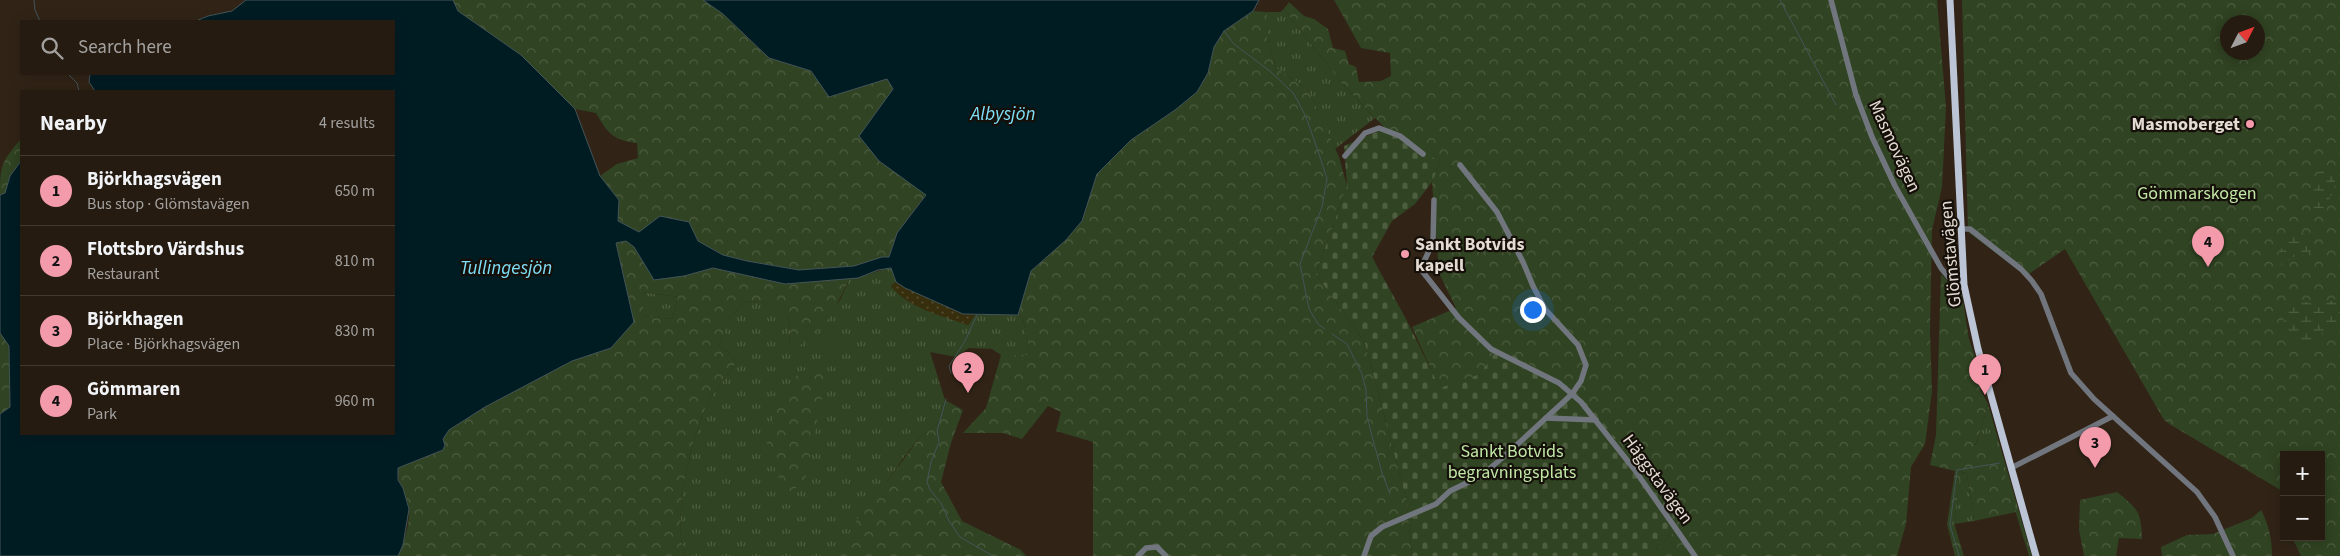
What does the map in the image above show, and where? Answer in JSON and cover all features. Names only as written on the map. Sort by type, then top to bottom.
[{"type":"main road","name":"Glömstavägen","points":[[1950,0],[1964,285],[1978,349],[2036,556]]},
{"type":"street","name":"Masmovägen","points":[[1831,0],[1856,95],[1883,163],[1940,266],[1950,279],[1964,285]]},
{"type":"street","points":[[1345,156],[1365,133],[1379,128],[1400,136],[1423,154]]},
{"type":"street","points":[[1364,556],[1371,536],[1376,531],[1388,523],[1436,504],[1457,486],[1480,476],[1572,394],[1582,381],[1586,365],[1578,345],[1545,309],[1497,212],[1460,165]]},
{"type":"street","name":"Häggstavägen","points":[[1434,200],[1433,242],[1420,268],[1459,318],[1491,349],[1559,383],[1572,394],[1596,420],[1695,556]]},
{"type":"street","points":[[1962,228],[1973,232],[2021,269],[2032,281],[2044,301],[2071,373],[2090,395],[2197,492],[2215,517],[2233,556]]},
{"type":"street","points":[[2011,468],[2113,416]]},
{"type":"street","points":[[1546,418],[1596,420]]},
{"type":"street","points":[[1138,556],[1146,548],[1157,547],[1166,556]]},
{"type":"green space","points":[[453,0],[703,0],[723,14],[769,58],[811,71],[829,97],[887,78],[893,89],[909,180],[926,194],[897,233],[889,257],[882,257],[854,266],[799,270],[723,255],[698,241],[689,222],[639,232],[618,221],[619,200],[600,176],[617,164],[638,158],[637,143],[622,140],[612,135],[596,113],[575,109],[521,55],[458,11]]},
{"type":"green space","points":[[1334,0],[1937,0],[1946,107],[1942,187],[1932,230],[1930,330],[1932,391],[1925,444],[1911,467],[1906,524],[1897,556],[1651,556],[1673,533],[1480,374],[1440,389],[1412,327],[1456,308],[1439,273],[1432,182],[1440,163],[1385,128],[1343,85],[1284,9],[1289,2],[1304,16],[1314,19],[1328,29],[1333,48],[1345,51],[1349,64],[1356,67],[1359,82],[1381,81],[1391,76],[1390,53],[1361,48]]},
{"type":"green space","name":"Gömmarskogen","points":[[1962,0],[2340,0],[2340,556],[2301,556],[2294,541],[2325,541],[2325,451],[2280,451],[2280,490],[2164,420],[2065,249],[2026,276],[1968,232]]},
{"type":"green space","points":[[1284,9],[1343,85],[1375,118],[1335,149],[1308,89],[1276,68],[1267,37],[1267,12],[1280,12]]},
{"type":"green space","points":[[1253,11],[1267,12],[1267,37],[1276,68],[1308,89],[1339,157],[1347,186],[1316,274],[1365,343],[1407,502],[1412,556],[1093,556],[1093,442],[1056,431],[1061,412],[1048,406],[1022,439],[1003,433],[963,433],[986,408],[1001,355],[1030,355],[1023,318],[1018,315],[1031,271],[1066,240],[1082,221],[1097,174],[1131,140],[1175,110],[1197,92],[1208,73],[1214,47],[1224,31]]},
{"type":"green space","name":"Sankt Botvids begravningsplats","points":[[1385,128],[1414,142],[1440,163],[1432,182],[1415,204],[1392,221],[1372,257],[1406,319],[1440,388],[1480,374],[1499,347],[1580,393],[1675,513],[1673,533],[1651,556],[1412,556],[1407,502],[1365,343],[1316,274],[1347,186],[1344,146]]},
{"type":"green space","points":[[20,140],[20,162],[10,176],[5,193],[0,195],[1,171],[9,153]]},
{"type":"green space","points":[[2330,165],[2336,169],[2334,191],[2322,212],[2315,213],[2310,206],[2314,185],[2318,175],[2325,166]]},
{"type":"green space","points":[[2301,232],[2314,241],[2313,250],[2288,260],[2284,265],[2278,264],[2277,256],[2282,248],[2289,240]]},
{"type":"green space","points":[[626,241],[684,276],[713,268],[785,284],[850,278],[829,320],[787,355],[790,341],[789,320],[786,314],[775,305],[764,302],[744,301],[724,322],[724,332],[719,346],[728,352],[736,363],[708,401],[694,440],[682,490],[680,533],[685,556],[398,556],[406,533],[409,515],[407,500],[399,481],[398,468],[417,460],[443,439],[448,430],[485,407],[572,361],[611,348],[634,321],[616,243]],"holes":[[[643,292],[678,297],[672,319],[643,316]]]},
{"type":"green space","points":[[891,268],[896,282],[891,286],[908,299],[947,318],[968,325],[975,315],[1018,315],[1023,318],[1030,355],[1001,355],[992,349],[969,348],[956,357],[930,352],[945,400],[937,424],[920,437],[904,457],[836,556],[685,556],[680,533],[682,490],[694,440],[708,401],[736,363],[728,352],[719,346],[724,332],[724,322],[744,301],[775,304],[786,314],[790,326],[788,354],[818,331],[840,300],[850,278]]},
{"type":"green space","points":[[1941,274],[1950,283],[1961,289],[1969,339],[1978,366],[1981,391],[1988,404],[1975,445],[1997,448],[2016,512],[1974,521],[1967,475],[1961,471],[1954,523],[1964,556],[1955,556],[1947,524],[1955,471],[1930,465],[1936,435]]},
{"type":"green space","points":[[643,292],[678,297],[672,319],[642,316]]},
{"type":"green space","points":[[2340,298],[2340,328],[2323,332],[2315,344],[2307,349],[2296,342],[2285,325],[2283,318],[2284,305],[2294,300],[2320,304]]},
{"type":"green space","points":[[0,333],[9,346],[10,407],[0,414]]},
{"type":"green space","points":[[844,334],[848,347],[824,355],[820,341]]},
{"type":"green space","points":[[828,369],[805,481],[792,491],[784,492],[767,445],[778,401],[800,371]]},
{"type":"green space","points":[[945,400],[963,410],[951,443],[941,482],[962,521],[1021,550],[1026,556],[836,556],[864,508],[886,483],[920,437],[937,424]]},
{"type":"green space","points":[[1988,404],[2032,556],[2029,556],[2008,487],[1975,446]]},
{"type":"green space","points":[[1960,471],[1967,475],[1974,521],[1954,524]]},
{"type":"green space","points":[[2117,492],[2137,511],[2141,522],[2142,539],[2119,538],[2116,556],[2084,556],[2079,530],[2080,500]]},
{"type":"green space","points":[[2261,510],[2270,532],[2272,556],[2162,556],[2161,547],[2187,535],[2213,534],[2252,518]]},
{"type":"sand","points":[[896,282],[963,314],[975,315],[968,325],[916,306],[898,294],[891,286]]},
{"type":"water","name":"Tullingesjön","points":[[246,0],[453,0],[458,11],[521,55],[575,109],[600,176],[619,200],[618,221],[639,232],[660,216],[689,222],[698,241],[723,255],[799,270],[854,266],[882,257],[889,257],[897,233],[926,195],[879,161],[859,136],[893,89],[887,79],[829,97],[811,71],[769,58],[723,14],[703,0],[1259,0],[1253,11],[1224,31],[1214,47],[1208,73],[1197,92],[1175,110],[1131,140],[1097,174],[1082,221],[1066,240],[1031,271],[1018,315],[963,314],[905,288],[896,282],[891,268],[878,270],[858,278],[785,284],[713,268],[684,276],[654,280],[634,247],[626,241],[616,243],[634,322],[611,348],[572,361],[485,407],[449,430],[443,439],[445,445],[443,450],[398,468],[398,480],[403,488],[409,509],[403,545],[398,556],[0,556],[0,414],[10,407],[9,346],[0,333],[0,195],[5,193],[10,176],[20,162],[20,435],[395,435],[395,90],[94,90],[89,82],[90,75],[395,75],[395,20],[198,20],[232,11]]},
{"type":"waterway","points":[[34,0],[35,10],[40,20]]},
{"type":"waterway","points":[[1780,0],[1836,105]]},
{"type":"waterway","points":[[1224,31],[1234,44],[1271,72],[1294,94],[1306,117],[1318,151],[1327,179],[1322,207],[1300,264],[1309,309],[1318,324],[1325,329]]},
{"type":"waterway","points":[[69,75],[77,83],[79,90]]},
{"type":"waterway","points":[[951,373],[949,366],[965,341],[977,315]]},
{"type":"waterway","points":[[1332,334],[1347,344],[1362,374],[1366,390],[1367,416],[1382,473],[1390,494]]},
{"type":"waterway","points":[[946,399],[937,431],[939,442],[931,462],[927,482],[930,490],[941,503],[949,521],[960,537],[993,556]]},
{"type":"waterway","points":[[1959,556],[1950,525],[1957,470],[2000,463]]},
{"type":"place","name":"Masmoberget","points":[[2250,124]]},
{"type":"place","name":"Sankt Botvids kapell","points":[[1405,254]]},
{"type":"place","name":"Gömmaren","points":[[2208,267]]},
{"type":"place","name":"Flottsbro Värdshus","points":[[968,393]]},
{"type":"place","name":"Björkhagsvägen","points":[[1985,395]]},
{"type":"place","name":"Björkhagen","points":[[2095,468]]},
{"type":"water label","name":"Albysjön","points":[[1003,113]]}]
